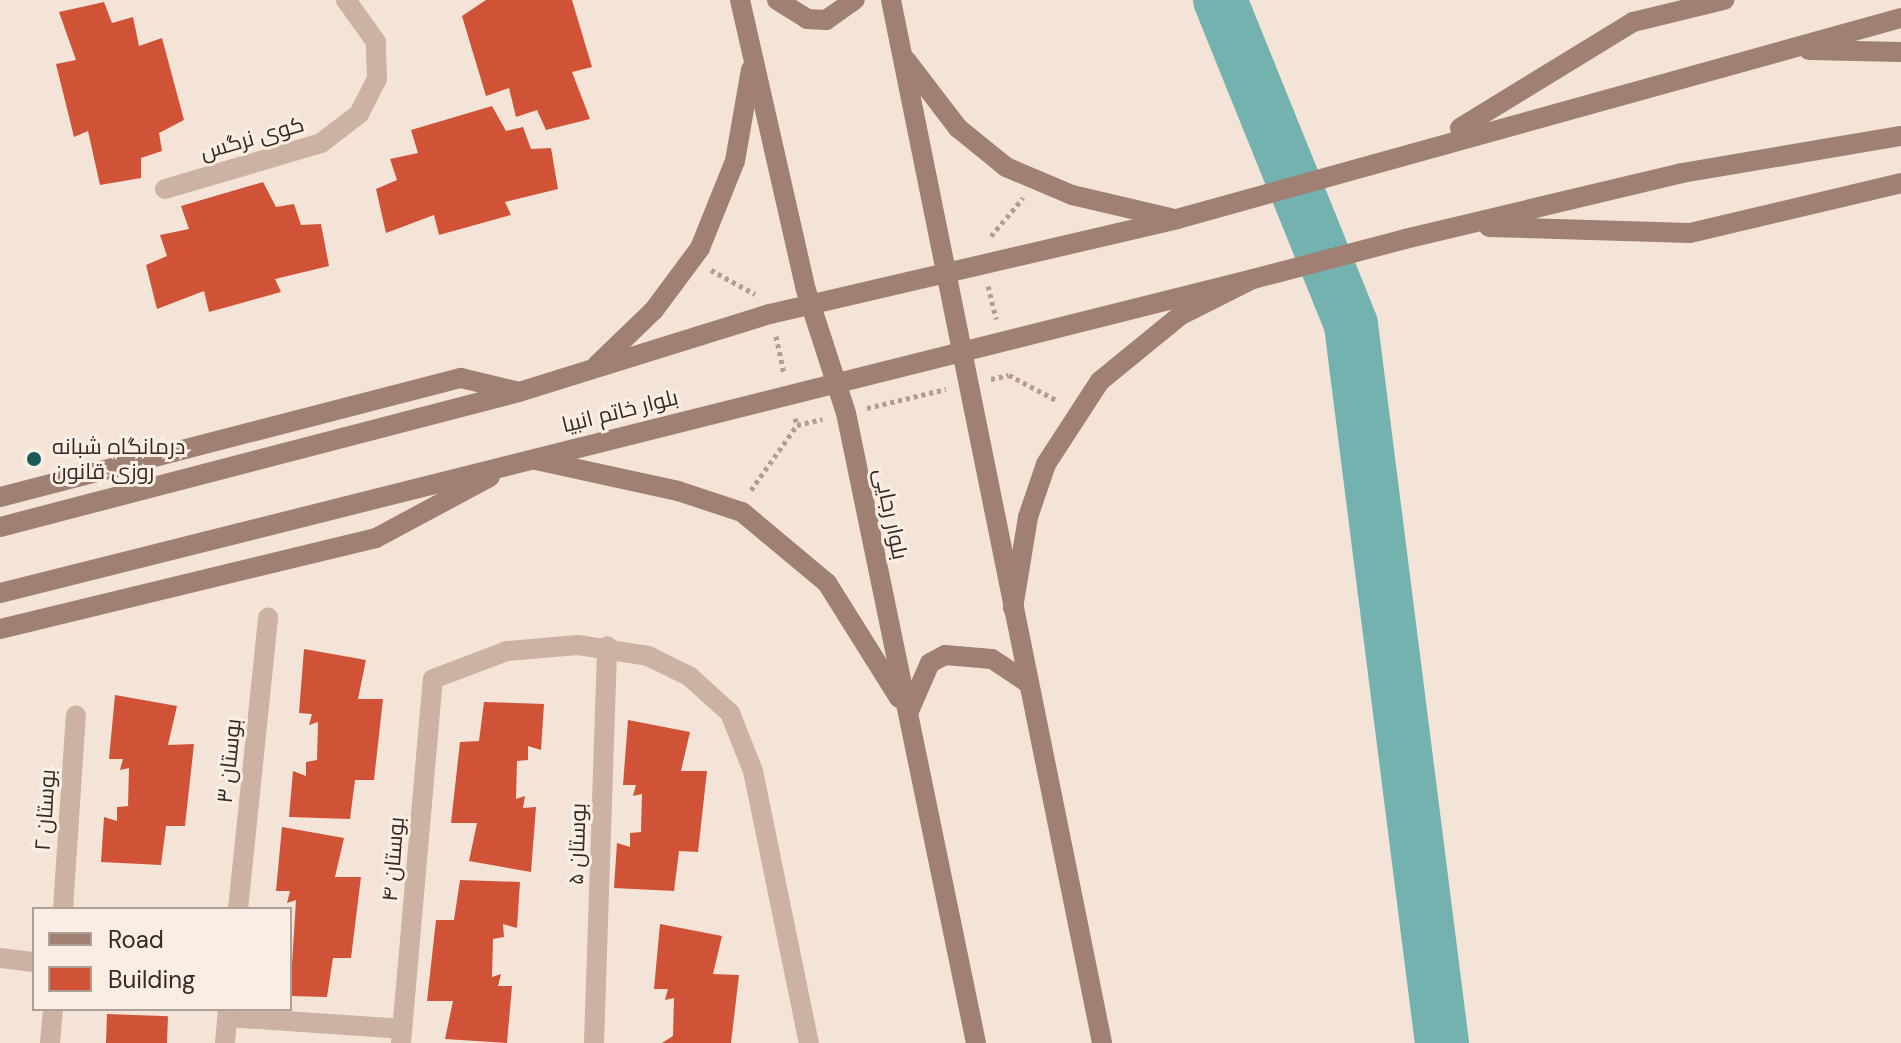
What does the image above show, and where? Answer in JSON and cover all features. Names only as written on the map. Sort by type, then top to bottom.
[{"type":"main road","name":"بلوار رجایی","points":[[740,0],[810,305],[846,413],[976,1043]]},
{"type":"main road","points":[[777,0],[807,19],[826,20],[855,0]]},
{"type":"main road","points":[[891,0],[1102,1043]]},
{"type":"main road","points":[[1440,141],[1633,22],[1724,0]]},
{"type":"main road","name":"بلوار خاتم انبیا","points":[[0,527],[519,392],[770,314],[944,269],[1177,219],[1243,196],[1440,141],[1901,18]]},
{"type":"main road","points":[[1785,49],[1901,52]]},
{"type":"main road","points":[[902,55],[958,128],[1036,182],[1177,219]]},
{"type":"main road","points":[[592,370],[692,260],[735,161],[753,57]]},
{"type":"main road","points":[[1013,608],[1028,517],[1046,464],[1078,412],[1154,332],[1253,279],[1682,173],[1874,143],[1901,133]]},
{"type":"main road","points":[[1461,226],[1690,233],[1901,183]]},
{"type":"main road","name":"بلوار خاتم انبیا","points":[[0,593],[1253,279]]},
{"type":"main road","points":[[0,497],[461,378],[519,392]]},
{"type":"main road","points":[[0,629],[376,538],[522,460],[736,510],[827,583],[908,715]]},
{"type":"main road","points":[[908,715],[930,663],[945,655],[992,659],[1028,683]]},
{"type":"street","name":"کوی نرگس","points":[[165,189],[321,143],[359,114],[377,79],[376,42],[346,0]]},
{"type":"street","name":"بوستان ۳","points":[[238,907],[268,618]]},
{"type":"street","name":"بوستان ۴","points":[[401,1036],[433,679],[507,651],[607,646]]},
{"type":"street","name":"بوستان ۵","points":[[594,1043],[607,646]]},
{"type":"street","points":[[607,646],[689,676],[730,713],[753,771],[809,1043]]},
{"type":"street","name":"بوستان ۲","points":[[63,907],[76,715]]},
{"type":"street","points":[[0,958],[32,962]]},
{"type":"street","points":[[50,1043],[53,1011]]},
{"type":"street","points":[[225,1043],[228,1013],[401,1036]]},
{"type":"path","points":[[1009,375],[980,249],[1036,182]]},
{"type":"path","points":[[692,260],[767,300],[797,425]]},
{"type":"path","points":[[736,510],[797,425],[1009,375],[1078,412]]},
{"type":"building","points":[[486,0],[572,0],[592,67],[572,72],[590,119],[546,130],[537,110],[516,117],[509,88],[486,96],[462,16]]},
{"type":"building","points":[[104,2],[112,23],[133,17],[139,46],[162,38],[184,120],[159,133],[162,151],[141,158],[141,178],[100,185],[88,131],[74,137],[56,64],[76,60],[59,12]]},
{"type":"building","points":[[492,106],[506,131],[523,127],[531,149],[551,148],[558,189],[505,202],[511,215],[439,235],[434,215],[386,233],[376,189],[397,180],[390,159],[418,153],[411,130]]},
{"type":"building","points":[[263,182],[276,207],[294,204],[301,225],[321,224],[329,266],[275,279],[281,292],[209,312],[204,291],[157,309],[146,265],[167,256],[160,235],[189,229],[181,206]]},
{"type":"building","points":[[304,649],[366,660],[358,699],[383,699],[374,780],[355,780],[350,819],[289,817],[293,771],[306,776],[306,762],[317,760],[318,722],[309,725],[312,714],[299,713]]},
{"type":"building","points":[[115,695],[177,706],[168,745],[194,744],[185,826],[166,826],[161,865],[101,862],[104,817],[117,821],[117,807],[128,806],[129,768],[120,770],[123,759],[109,759]]},
{"type":"building","points":[[484,702],[544,704],[541,750],[528,746],[528,760],[517,761],[516,799],[525,796],[523,808],[536,807],[531,872],[469,861],[477,823],[451,823],[460,742],[479,741]]},
{"type":"building","points":[[628,720],[690,732],[681,771],[707,771],[698,852],[679,851],[674,891],[614,888],[617,843],[630,847],[630,833],[641,832],[642,794],[633,796],[636,785],[623,785]]},
{"type":"building","points":[[282,827],[344,838],[335,877],[361,877],[351,958],[333,958],[327,997],[292,996],[296,900],[287,903],[290,891],[276,891]]},
{"type":"building","points":[[460,880],[520,882],[517,928],[503,924],[504,937],[493,939],[492,977],[501,974],[498,986],[512,986],[507,1043],[445,1039],[453,1001],[427,1001],[436,920],[454,920]]},
{"type":"building","points":[[660,924],[722,936],[713,974],[739,975],[731,1043],[662,1043],[673,1036],[674,998],[665,1000],[668,989],[654,989]]},
{"type":"building","points":[[107,1014],[168,1016],[167,1043],[106,1043]]},
{"type":"waterway","points":[[1220,0],[1351,325],[1442,1043]]},
{"type":"place","name":"درمانگاه شبانه روزی قانون","points":[[34,459]]}]
